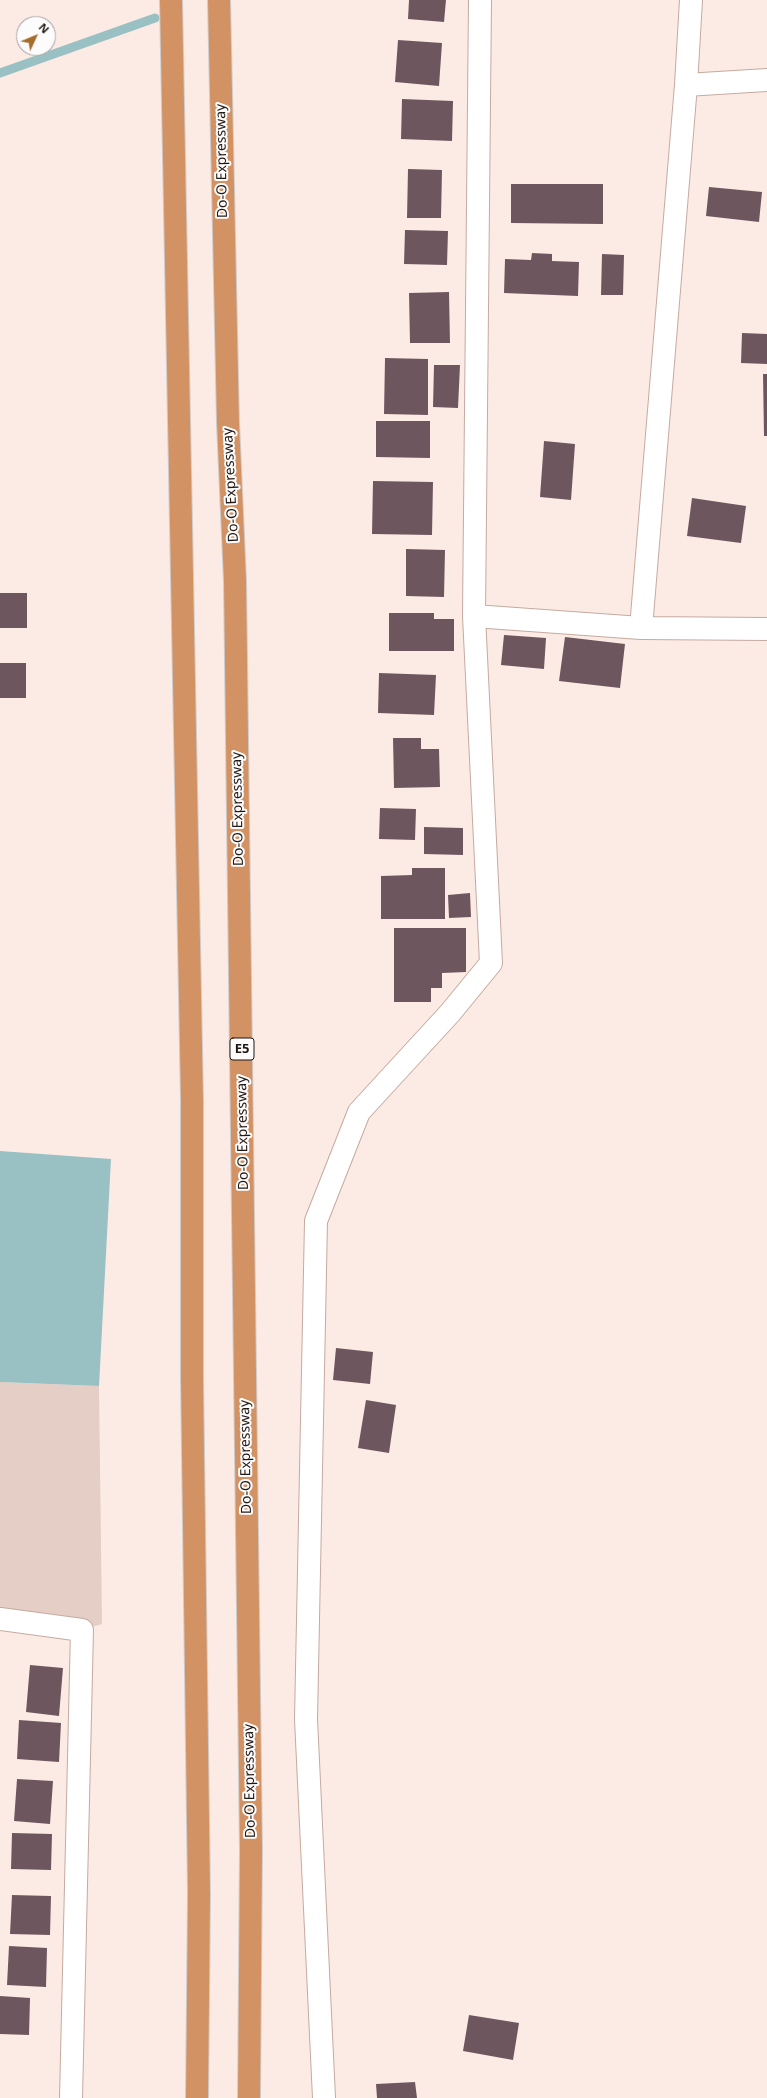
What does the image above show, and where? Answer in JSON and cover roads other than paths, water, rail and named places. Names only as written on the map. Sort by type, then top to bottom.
[{"type":"highway","points":[[171,0],[192,1100],[192,1378],[199,1894],[198,2098]]},
{"type":"highway","name":"Do-O Expressway","points":[[219,0],[228,423],[235,582],[251,1850],[249,2098]]},
{"type":"street","points":[[324,2098],[306,1719],[316,1221],[359,1112],[450,1013],[491,963],[474,616],[480,0]]},
{"type":"street","points":[[641,628],[686,85],[691,0]]},
{"type":"street","points":[[686,85],[767,80]]},
{"type":"street","points":[[474,616],[641,628],[767,629]]},
{"type":"street","points":[[0,1619],[82,1630],[71,2098]]},
{"type":"water","points":[[0,1151],[111,1159],[99,1386],[0,1382]]},
{"type":"waterway","points":[[0,73],[155,18]]}]
